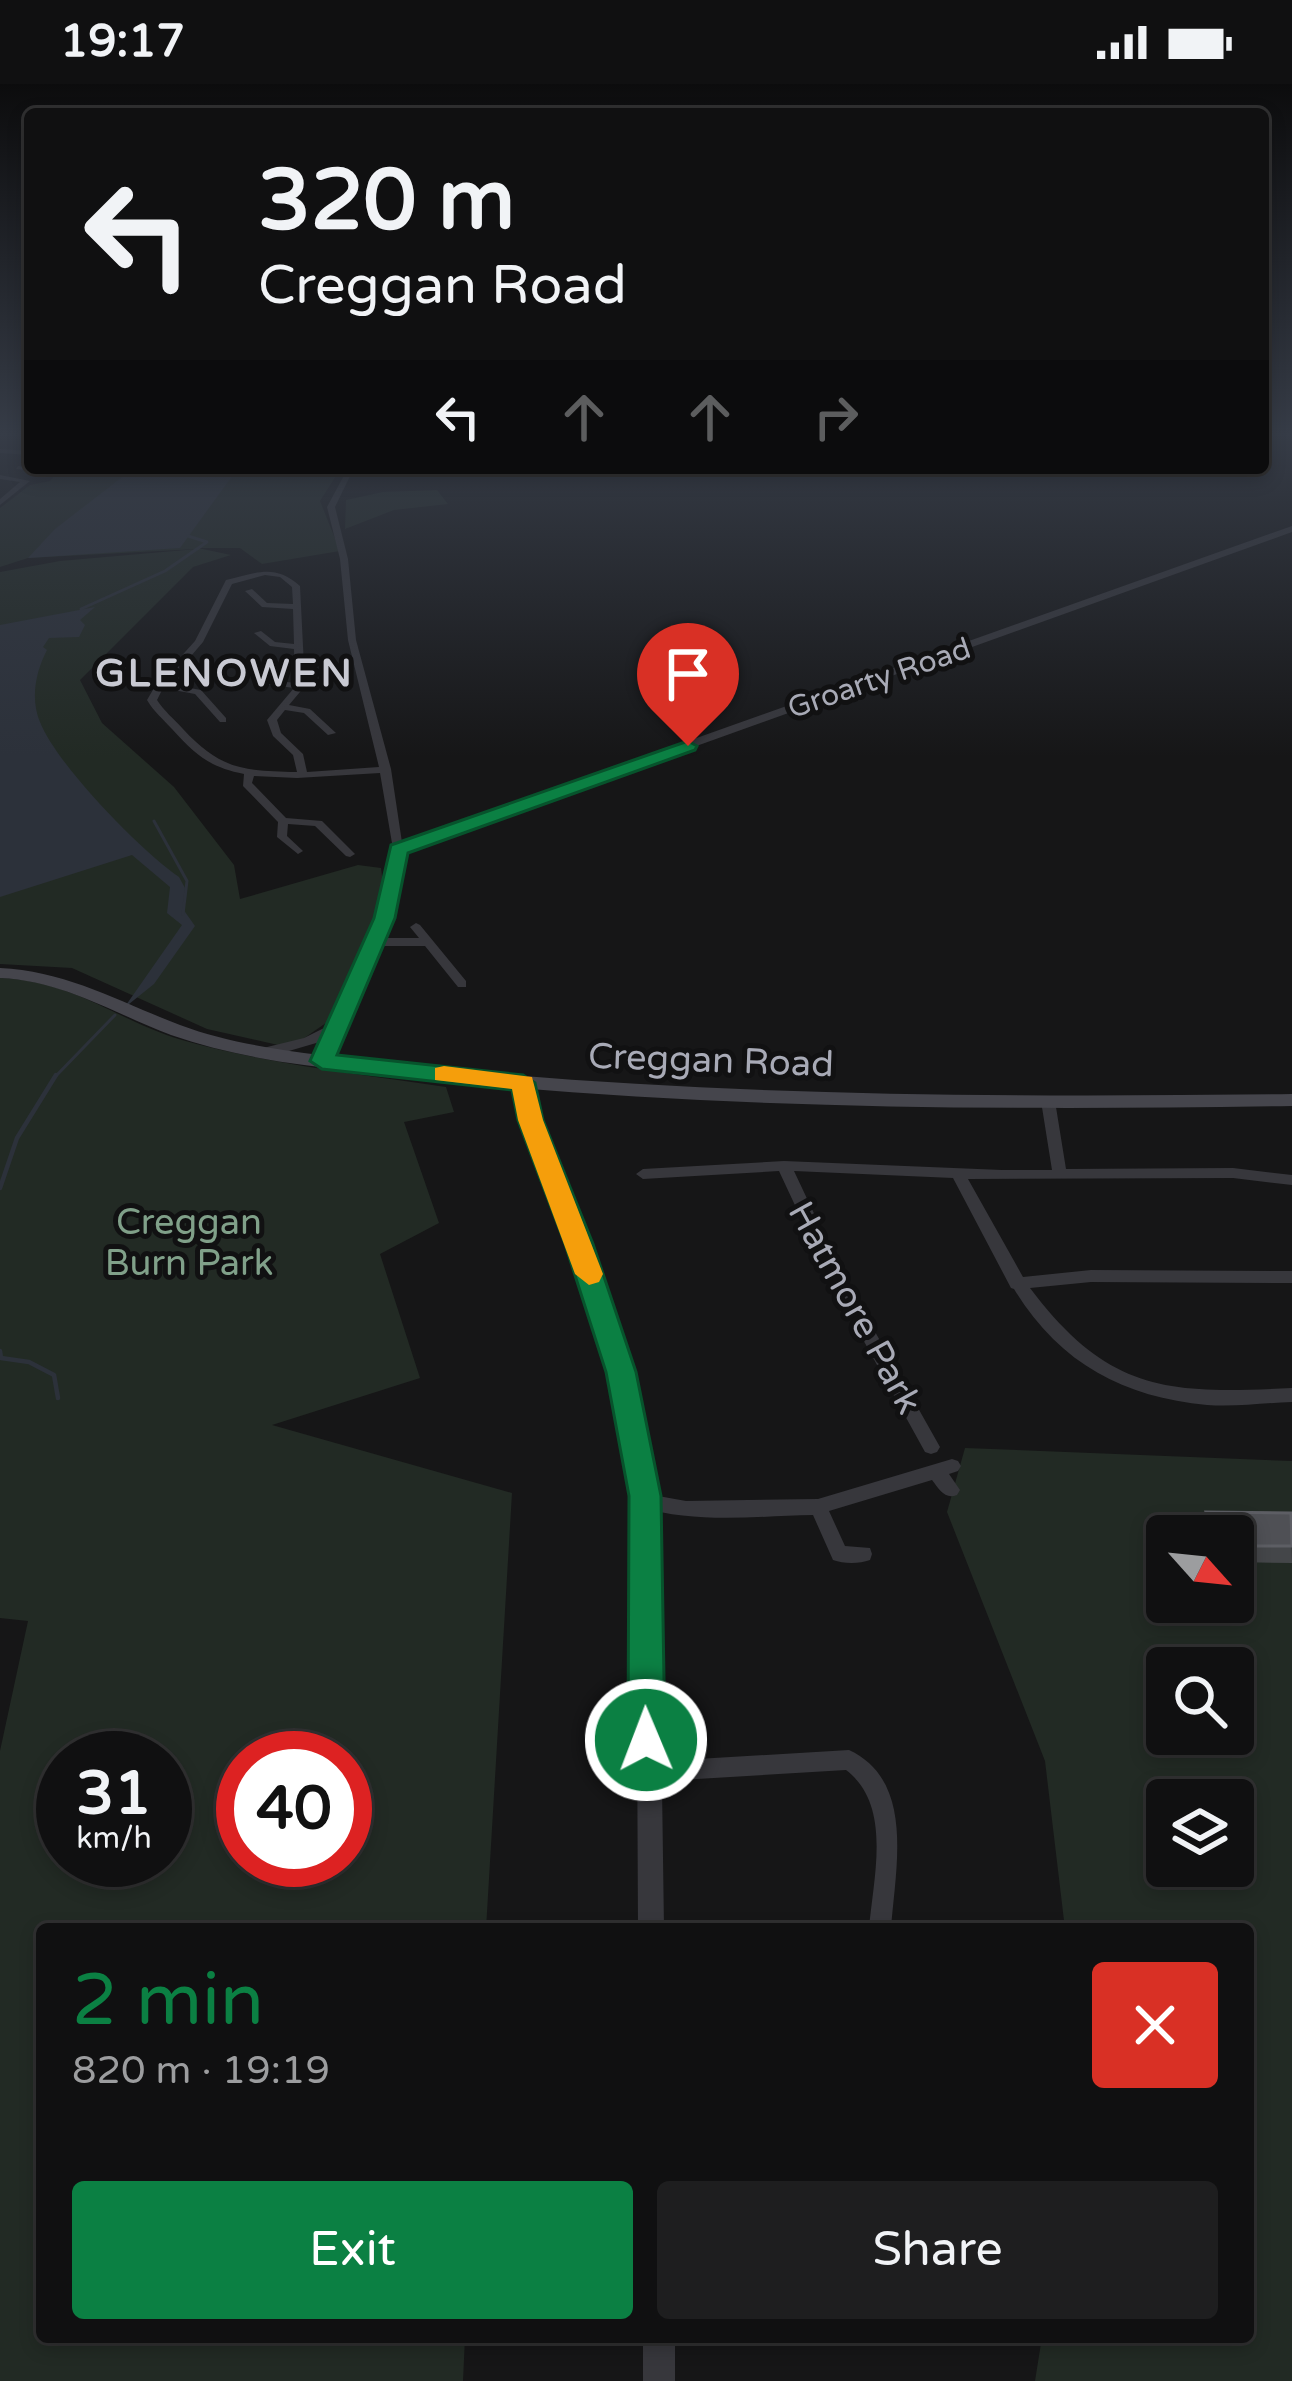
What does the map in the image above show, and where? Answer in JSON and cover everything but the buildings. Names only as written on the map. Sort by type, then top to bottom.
[{"type":"main road","name":"Creggan Road","points":[[0,973],[68,982],[185,1033],[266,1053],[523,1083],[656,1094],[1292,1100]]},
{"type":"street","points":[[322,1061],[393,895],[398,849],[386,769],[352,640],[340,542]]},
{"type":"street","name":"Groarty Road","points":[[398,849],[1255,542]]},
{"type":"street","points":[[302,772],[298,754],[276,734],[272,720],[300,686],[292,579],[265,573],[237,578],[221,591],[199,642],[160,685],[152,700],[157,709],[217,764],[250,771],[302,772],[386,769]]},
{"type":"street","points":[[249,591],[265,605],[296,607]]},
{"type":"street","points":[[258,633],[273,644],[297,646]]},
{"type":"street","points":[[252,666],[268,682],[300,686]]},
{"type":"street","points":[[160,685],[199,692],[223,720]]},
{"type":"street","points":[[284,707],[307,711],[331,733]]},
{"type":"street","points":[[250,771],[247,784],[283,821],[318,823],[350,854]]},
{"type":"street","points":[[283,821],[282,837],[298,851]]},
{"type":"street","points":[[416,927],[462,984]]},
{"type":"street","points":[[376,942],[428,942]]},
{"type":"street","points":[[266,1053],[309,1042],[338,1027]]},
{"type":"street","points":[[523,1083],[530,1120],[579,1244],[621,1372],[646,1502],[651,1923]]},
{"type":"street","points":[[1048,1101],[1060,1175]]},
{"type":"street","name":"Hatmore Park","points":[[643,1174],[784,1166],[958,1174],[1233,1174],[1292,1180]]},
{"type":"street","name":"Hatmore Park","points":[[784,1166],[836,1276],[932,1447]]},
{"type":"street","points":[[958,1174],[1016,1284],[1068,1348],[1095,1369],[1127,1383],[1207,1398],[1292,1395]]},
{"type":"street","points":[[1016,1284],[1091,1276],[1292,1277]]},
{"type":"street","points":[[646,1502],[686,1509],[818,1507],[944,1469],[951,1490]]},
{"type":"street","points":[[818,1507],[833,1555],[863,1554]]},
{"type":"street","points":[[647,1772],[849,1760],[869,1770],[881,1787],[886,1811],[880,1923]]},
{"type":"street","points":[[659,2343],[659,2381]]},
{"type":"green space","points":[[0,542],[336,542],[340,551],[262,564],[240,548],[198,548],[231,555],[193,567],[80,680],[102,723],[174,787],[234,865],[240,899],[358,865],[381,868],[384,891],[336,1016],[300,1041],[278,1045],[207,1029],[72,968],[0,964],[0,572],[60,561],[197,549],[28,558],[0,567]]},
{"type":"green space","name":"Creggan Burn Park","points":[[0,978],[51,986],[158,1032],[214,1048],[446,1087],[454,1112],[404,1122],[439,1223],[380,1254],[420,1378],[272,1425],[512,1493],[486,1923],[36,1923],[36,2343],[465,2343],[463,2381],[0,2381],[0,1751],[28,1621],[0,1618]]},
{"type":"green space","points":[[965,1448],[1292,1461],[1292,2381],[1035,2381],[1041,2343],[1254,2343],[1254,1923],[1064,1923],[1045,1761],[947,1512]]},
{"type":"shaded area","points":[[43,542],[184,542],[180,548],[28,558]]},
{"type":"shaded area","points":[[95,607],[80,620],[85,625],[79,637],[49,638],[43,647],[47,650],[36,685],[37,713],[49,740],[81,783],[179,877],[185,888],[183,909],[195,926],[154,984],[124,1008],[182,925],[167,913],[170,887],[132,855],[0,897],[0,625]]},
{"type":"waterway","points":[[81,609],[165,571],[207,542]]},
{"type":"waterway","points":[[154,821],[187,881],[183,914]]},
{"type":"waterway","points":[[54,1078],[115,1015]]},
{"type":"waterway","points":[[0,1188],[17,1138],[54,1078]]},
{"type":"waterway","points":[[0,1351],[1,1358],[29,1362],[54,1375],[58,1398]]},
{"type":"slow traffic","points":[[444,1074],[523,1083],[530,1120],[589,1274]]},
{"type":"district","name":"GLENOWEN","points":[[225,672]]},
{"type":"route","points":[[646,1740],[645,1496],[621,1372],[579,1244],[530,1120],[523,1083],[322,1061],[393,895],[398,849],[688,746]]}]
